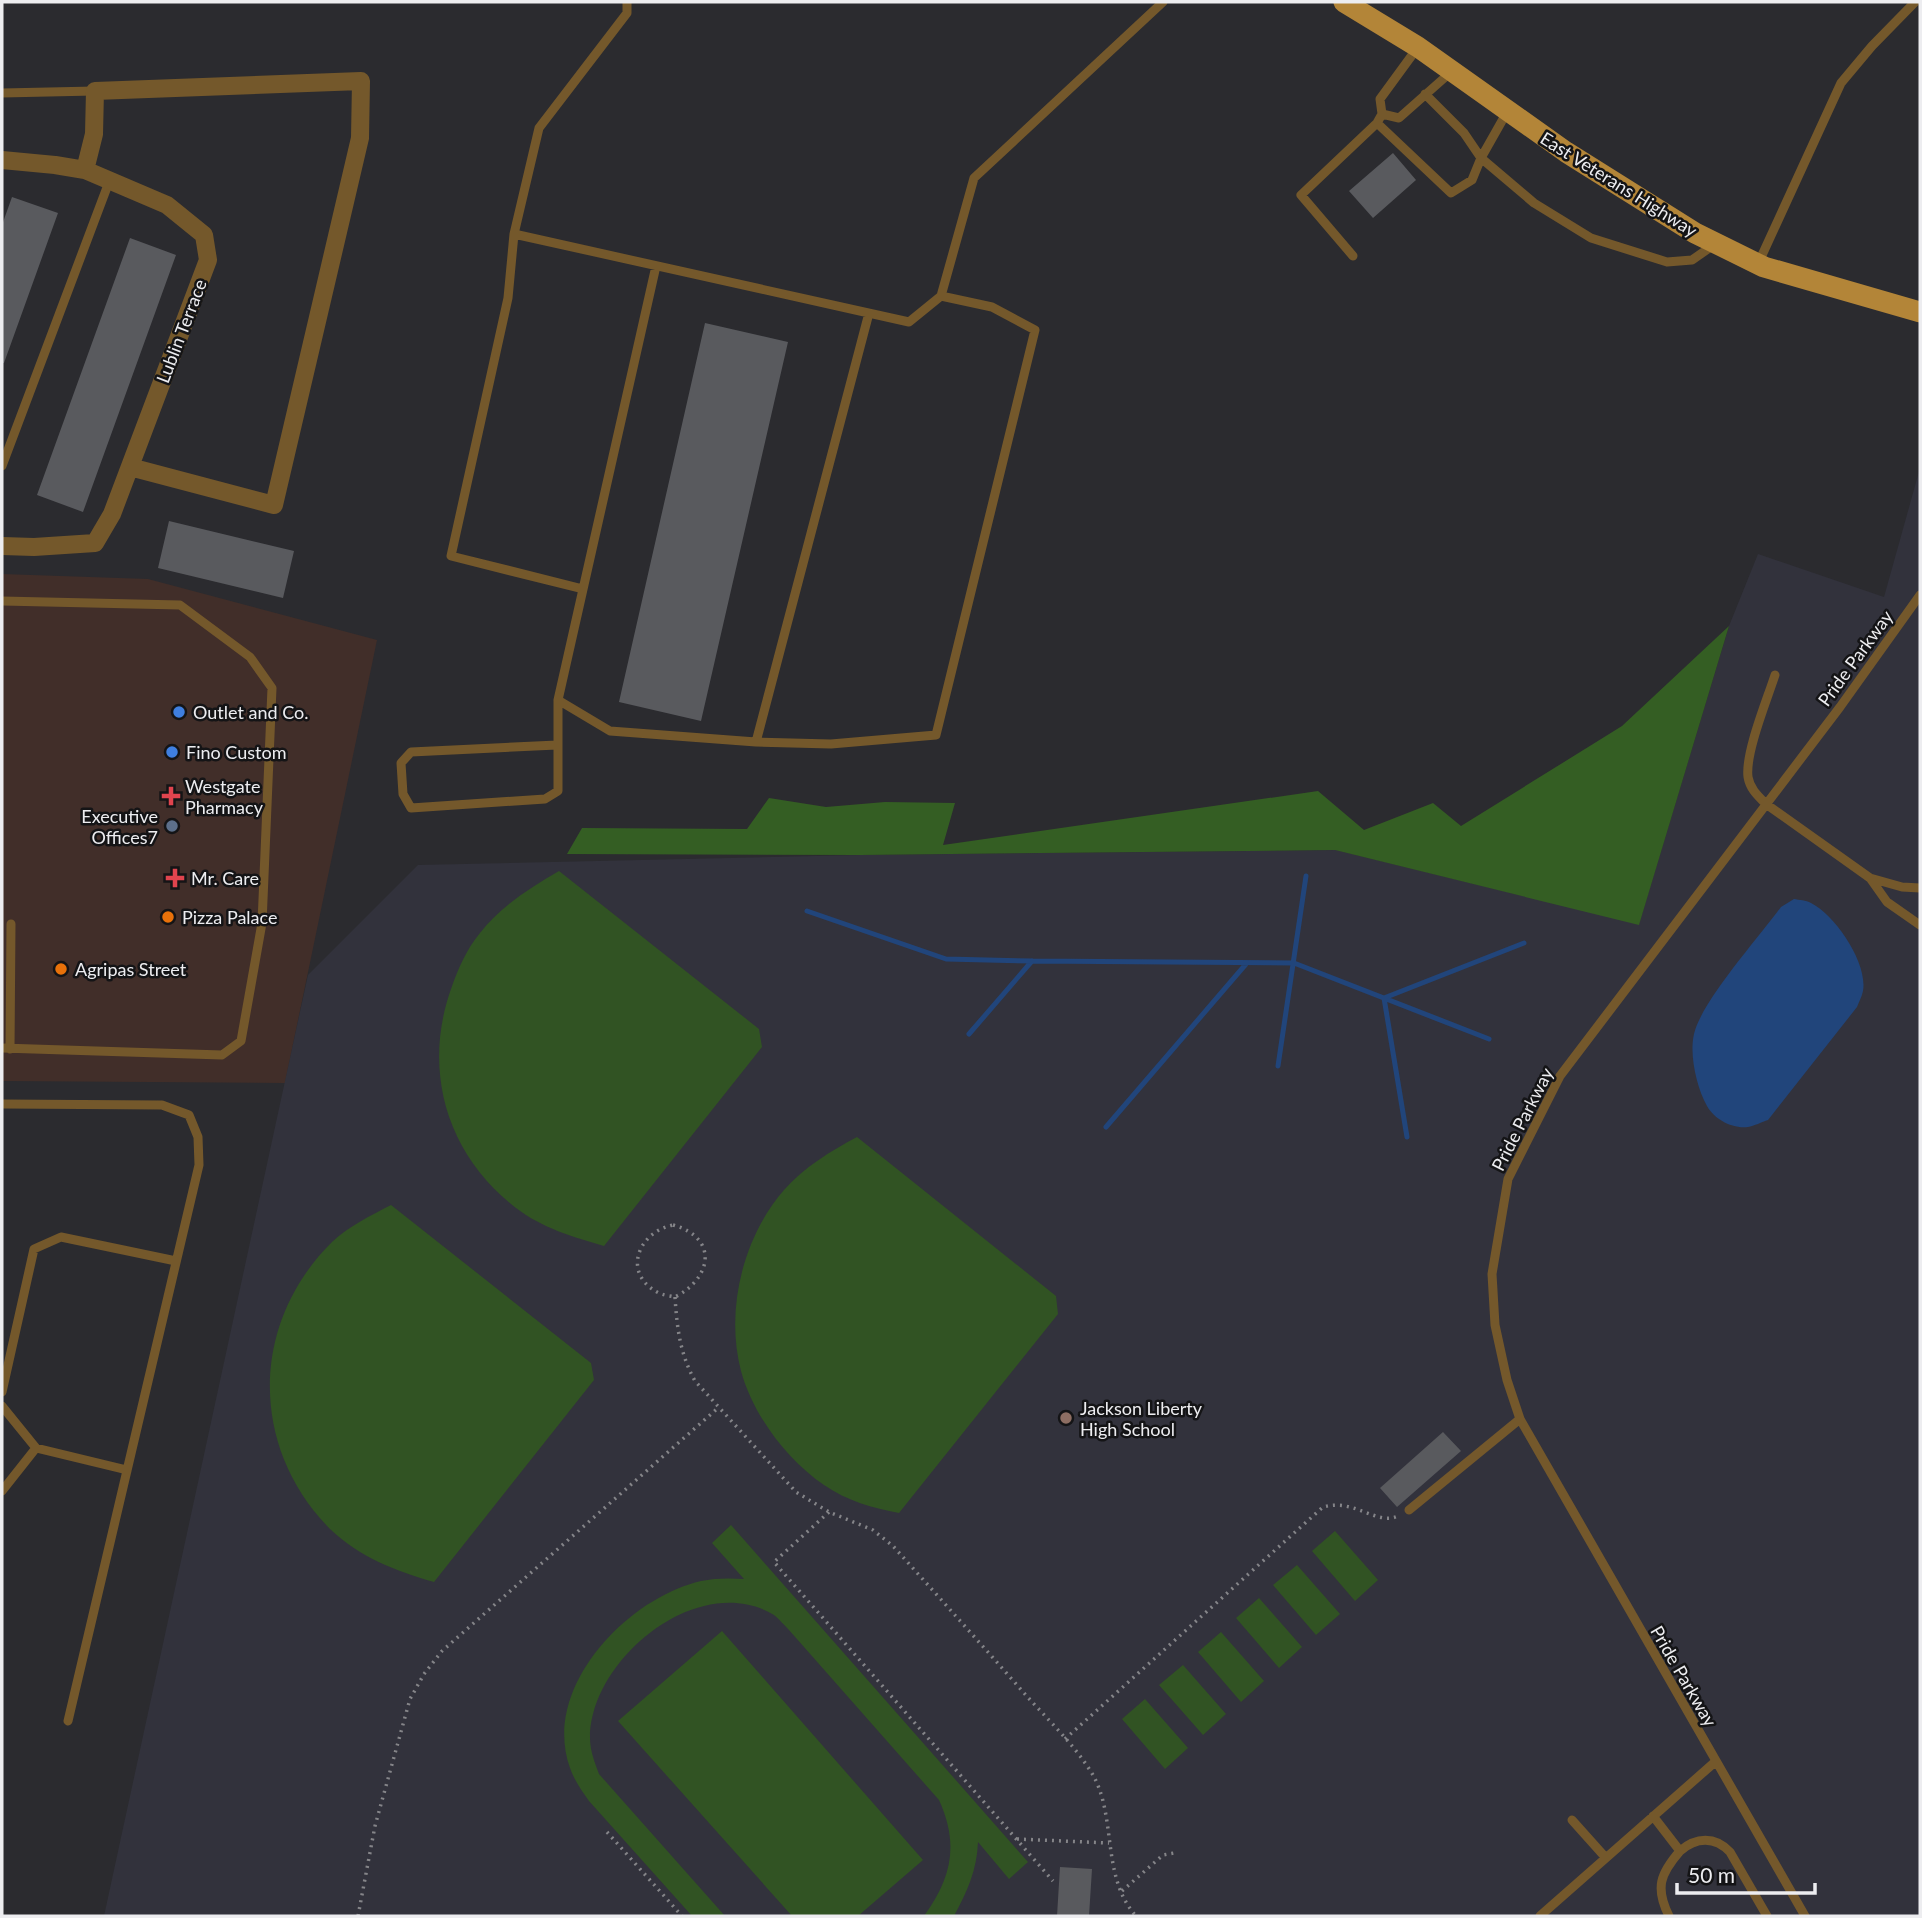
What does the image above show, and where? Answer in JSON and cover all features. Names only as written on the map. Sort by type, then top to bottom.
[{"type":"main road","name":"East Veterans Highway","points":[[1344,2],[1418,47],[1507,112],[1695,233],[1758,264],[1865,298],[1920,312]]},
{"type":"main road","points":[[1353,2],[1372,19]]},
{"type":"street","points":[[85,170],[94,134],[95,91],[361,81],[360,138],[274,505],[130,467]]},
{"type":"street","name":"Lublin Terrace","points":[[2,160],[85,170],[167,205],[204,235],[208,260],[112,514],[95,543],[2,546]]},
{"type":"lane","points":[[583,589],[451,556],[508,298],[514,234],[539,128],[627,13],[627,2]]},
{"type":"lane","points":[[514,234],[909,322],[941,296],[974,178],[1163,2]]},
{"type":"lane","points":[[1758,264],[1842,83],[1872,46],[1915,2]]},
{"type":"lane","points":[[1418,47],[1380,99],[1380,119],[1451,193],[1472,180],[1480,158],[1507,112]]},
{"type":"lane","points":[[1353,256],[1301,195],[1380,119],[1399,118],[1451,72]]},
{"type":"lane","points":[[2,93],[95,91]]},
{"type":"lane","points":[[1426,94],[1464,133],[1480,158],[1534,203],[1591,238],[1667,262],[1692,260],[1716,243]]},
{"type":"lane","points":[[2,467],[109,181]]},
{"type":"lane","points":[[557,745],[411,752],[401,763],[403,794],[411,808],[545,799],[558,791],[558,700],[656,265]]},
{"type":"lane","points":[[558,700],[610,731],[756,742],[831,744],[936,735],[1035,330],[992,307],[941,296]]},
{"type":"lane","points":[[756,742],[869,313]]},
{"type":"lane","name":"Pride Parkway","points":[[1805,1916],[1520,1419],[1507,1380],[1495,1325],[1492,1273],[1508,1179],[1560,1076],[1840,707],[1920,594]]},
{"type":"lane","points":[[2,601],[180,605],[250,657],[272,688],[262,923],[241,1041],[222,1055],[6,1049],[11,924]]},
{"type":"lane","points":[[1774,675],[1749,760],[1748,777],[1753,790],[1766,804],[1870,878],[1887,902],[1920,925]]},
{"type":"lane","points":[[1870,878],[1902,887],[1920,888]]},
{"type":"lane","points":[[2,1104],[162,1105],[190,1115],[198,1137],[199,1165],[68,1721]]},
{"type":"lane","points":[[2,1392],[34,1249],[61,1237],[176,1261]]},
{"type":"lane","points":[[2,1406],[36,1448],[127,1470]]},
{"type":"lane","points":[[1409,1510],[1520,1419]]},
{"type":"lane","points":[[2,1491],[36,1448]]},
{"type":"lane","points":[[1539,1916],[1715,1762]]},
{"type":"lane","points":[[1653,1816],[1680,1851]]},
{"type":"lane","points":[[1572,1820],[1606,1858]]},
{"type":"lane","points":[[1669,1916],[1660,1891],[1662,1879],[1667,1866],[1680,1851],[1687,1844],[1698,1840],[1722,1843],[1767,1916]]},
{"type":"path","points":[[673,1225],[695,1235],[703,1246],[706,1257],[704,1270],[698,1280],[675,1297],[659,1293],[647,1285],[639,1274],[636,1260],[649,1236],[660,1228],[673,1225]]},
{"type":"path","points":[[675,1297],[678,1337],[685,1362],[695,1381],[718,1408],[796,1492],[829,1512],[873,1530],[893,1546],[1065,1739],[1093,1775],[1102,1797],[1113,1869],[1136,1916]]},
{"type":"path","points":[[358,1916],[375,1826],[398,1737],[410,1699],[424,1674],[442,1651],[718,1408]]},
{"type":"path","points":[[1065,1739],[1323,1507],[1338,1503],[1357,1507],[1376,1517],[1393,1518],[1409,1510]]},
{"type":"path","points":[[829,1512],[774,1562],[1053,1881]]},
{"type":"path","points":[[607,1832],[682,1916]]},
{"type":"path","points":[[1017,1839],[1109,1843]]},
{"type":"path","points":[[1122,1891],[1163,1855],[1174,1853]]},
{"type":"path","points":[[1126,1916],[1131,1910]]},
{"type":"shaded area","name":"Jackson Liberty High School","points":[[1920,468],[1920,1916],[104,1916],[308,975],[418,865],[860,855],[1336,850],[1639,924],[1729,626],[1758,554],[1884,597]]},
{"type":"shaded area","points":[[2,574],[148,579],[377,640],[285,1083],[2,1081]]},
{"type":"green space","points":[[1729,626],[1639,925],[1335,850],[860,855],[567,854],[582,828],[747,829],[769,798],[826,807],[885,802],[955,803],[943,845],[1318,791],[1364,830],[1433,803],[1461,826],[1622,726]]},
{"type":"green space","points":[[559,871],[759,1029],[762,1047],[604,1246],[536,1221],[492,1187],[457,1137],[441,1080],[439,1050],[443,1020],[451,989],[467,953],[497,914]]},
{"type":"green space","points":[[857,1137],[1056,1296],[1058,1314],[899,1513],[851,1500],[824,1485],[797,1463],[773,1435],[754,1404],[746,1388],[737,1348],[735,1324],[741,1275],[758,1230],[784,1190],[800,1174]]},
{"type":"green space","points":[[391,1205],[591,1363],[594,1380],[434,1582],[379,1562],[353,1548],[330,1529],[303,1496],[285,1461],[273,1424],[270,1385],[274,1347],[286,1309],[305,1274],[332,1242],[353,1226]]},
{"type":"green space","points":[[731,1525],[1028,1862],[1009,1879],[978,1842],[971,1881],[954,1916],[924,1916],[941,1888],[950,1860],[949,1831],[939,1800],[780,1620],[745,1604],[714,1604],[683,1613],[654,1630],[628,1652],[608,1679],[595,1708],[590,1738],[599,1774],[725,1916],[692,1916],[589,1801],[576,1781],[570,1768],[564,1738],[568,1707],[579,1678],[597,1651],[619,1627],[645,1606],[673,1591],[701,1581],[744,1579],[712,1543]]},
{"type":"green space","points":[[1335,1531],[1378,1580],[1355,1601],[1312,1551]]},
{"type":"green space","points":[[1297,1565],[1340,1614],[1316,1635],[1273,1585]]},
{"type":"green space","points":[[1259,1598],[1302,1647],[1279,1668],[1236,1618]]},
{"type":"green space","points":[[722,1631],[923,1860],[858,1916],[792,1916],[618,1721]]},
{"type":"green space","points":[[1221,1632],[1264,1681],[1241,1702],[1198,1652]]},
{"type":"green space","points":[[1183,1665],[1226,1714],[1203,1735],[1159,1685]]},
{"type":"green space","points":[[1145,1699],[1188,1748],[1165,1769],[1122,1719]]},
{"type":"water","points":[[1794,899],[1809,902],[1820,909],[1848,941],[1860,967],[1863,993],[1857,1007],[1768,1120],[1748,1127],[1736,1126],[1714,1115],[1703,1099],[1693,1061],[1694,1034],[1708,1005],[1732,969],[1781,907]]},
{"type":"building","points":[[1393,153],[1416,180],[1373,218],[1349,191]]},
{"type":"building","points":[[12,197],[58,213],[2,363],[2,225]]},
{"type":"building","points":[[130,238],[176,255],[83,512],[37,495]]},
{"type":"building","points":[[705,323],[788,342],[701,721],[619,702]]},
{"type":"building","points":[[169,521],[294,551],[283,598],[158,568]]},
{"type":"building","points":[[1443,1432],[1461,1451],[1397,1507],[1380,1488]]},
{"type":"building","points":[[1060,1867],[1092,1869],[1089,1916],[1057,1916]]},
{"type":"waterway","points":[[1278,1066],[1306,876]]},
{"type":"waterway","points":[[807,911],[946,959],[1294,963],[1489,1039]]},
{"type":"waterway","points":[[1407,1137],[1384,998],[1524,943]]},
{"type":"waterway","points":[[969,1034],[1032,961]]},
{"type":"waterway","points":[[1106,1127],[1246,964]]},
{"type":"place","name":"Outlet and Co.","points":[[179,712]]},
{"type":"place","name":"Fino Custom","points":[[172,752]]},
{"type":"place","name":"Westgate Pharmacy","points":[[171,796]]},
{"type":"place","name":"Executive Offices7","points":[[172,826]]},
{"type":"place","name":"Mr. Care","points":[[175,878]]},
{"type":"place","name":"Pizza Palace","points":[[168,917]]},
{"type":"place","name":"Agripas Street","points":[[61,969]]},
{"type":"place","name":"Jackson Liberty High School","points":[[1066,1418]]}]
